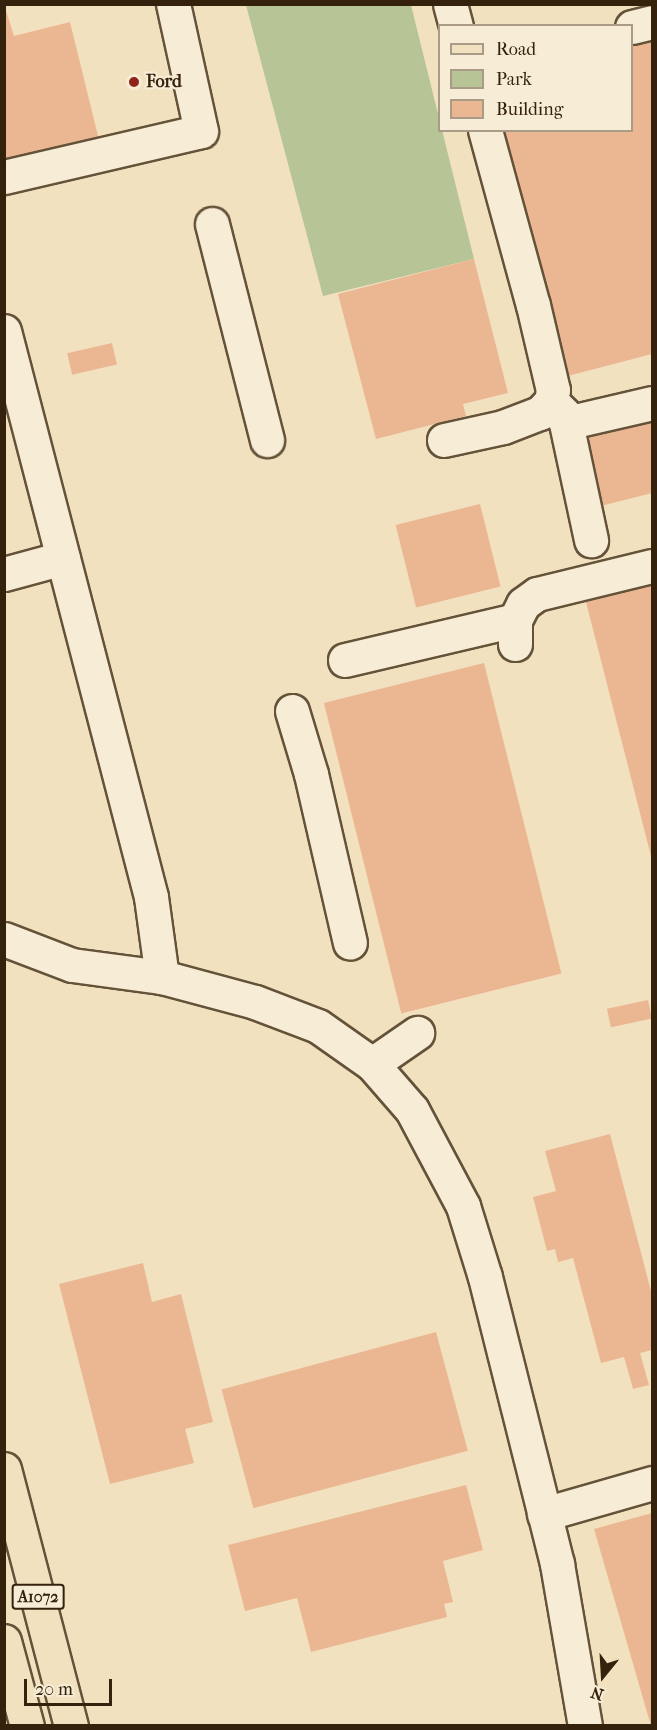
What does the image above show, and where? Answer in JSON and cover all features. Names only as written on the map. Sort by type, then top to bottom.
[{"type":"main road","name":"A1072","points":[[4,1469],[70,1725]]},
{"type":"main road","points":[[4,1641],[9,1677],[27,1725]]},
{"type":"lane","points":[[4,177],[201,131],[173,4]]},
{"type":"lane","points":[[450,4],[455,24]]},
{"type":"lane","points":[[633,27],[652,22]]},
{"type":"lane","points":[[486,132],[533,305],[552,390],[591,540]]},
{"type":"lane","points":[[212,224],[267,440]]},
{"type":"lane","points":[[4,331],[151,897],[162,977]]},
{"type":"lane","points":[[444,440],[511,424],[540,413],[652,403]]},
{"type":"lane","points":[[4,574],[63,558]]},
{"type":"lane","points":[[345,660],[515,632],[523,604],[537,594],[652,566]]},
{"type":"lane","points":[[291,711],[311,774],[350,943]]},
{"type":"lane","points":[[4,939],[72,965],[162,977],[255,1002],[318,1026],[372,1064],[412,1110],[463,1206],[485,1277],[544,1514],[584,1701],[585,1725]]},
{"type":"lane","points":[[372,1064],[417,1033]]},
{"type":"lane","points":[[544,1514],[652,1483]]},
{"type":"green space","points":[[246,5],[411,5],[438,114],[438,132],[442,132],[474,259],[323,296]]},
{"type":"building","points":[[4,4],[14,36],[70,22],[99,140],[4,163]]},
{"type":"building","points":[[652,31],[652,354],[560,378],[498,132],[633,132],[633,36]]},
{"type":"building","points":[[474,259],[508,393],[463,404],[466,416],[376,439],[338,294]]},
{"type":"building","points":[[112,343],[117,364],[72,375],[67,353]]},
{"type":"building","points":[[652,413],[652,493],[597,507],[578,432]]},
{"type":"building","points":[[480,504],[501,586],[416,608],[396,525]]},
{"type":"building","points":[[652,585],[652,860],[586,602]]},
{"type":"building","points":[[484,663],[561,973],[401,1013],[324,703]]},
{"type":"building","points":[[648,1000],[652,1019],[611,1027],[607,1009]]},
{"type":"building","points":[[610,1134],[652,1295],[652,1350],[640,1353],[649,1385],[633,1389],[624,1357],[601,1363],[573,1258],[558,1262],[555,1249],[547,1251],[533,1197],[556,1191],[545,1151]]},
{"type":"building","points":[[143,1263],[152,1302],[181,1294],[213,1422],[185,1429],[194,1463],[110,1484],[59,1284]]},
{"type":"building","points":[[436,1332],[468,1451],[253,1508],[222,1389]]},
{"type":"building","points":[[466,1485],[483,1550],[443,1561],[453,1602],[444,1604],[447,1617],[311,1652],[297,1598],[245,1611],[228,1545]]},
{"type":"building","points":[[652,1513],[652,1726],[651,1726],[594,1529]]},
{"type":"place","name":"Ford","points":[[134,82]]}]
